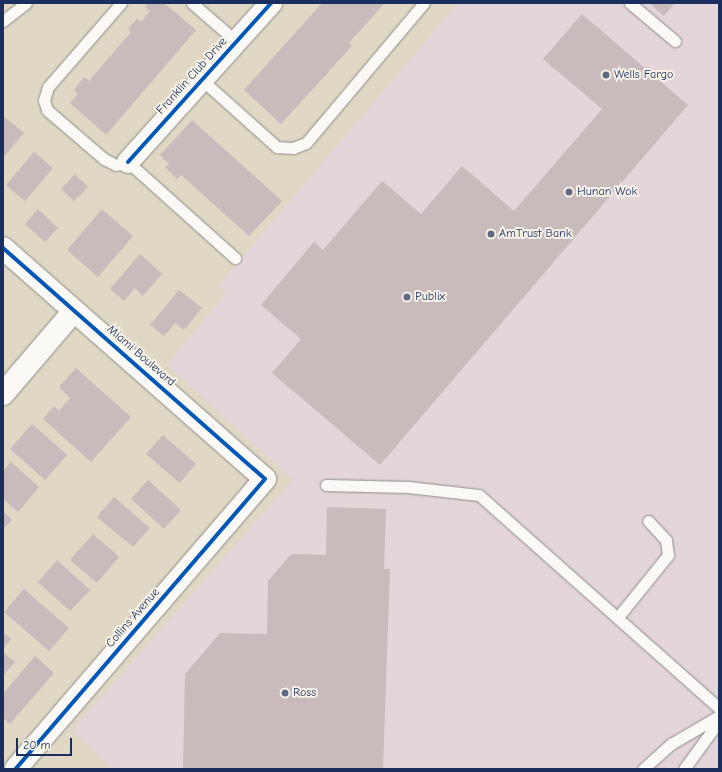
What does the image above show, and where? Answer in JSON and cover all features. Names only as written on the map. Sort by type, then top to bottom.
[{"type":"street","name":"Franklin Club Drive","points":[[128,162],[271,3]]},
{"type":"street","name":"Miami Boulevard","points":[[3,248],[265,480]]},
{"type":"street","points":[[3,394],[74,311]]},
{"type":"street","name":"Collins Avenue","points":[[16,769],[265,480]]},
{"type":"lane","points":[[3,21],[26,3]]},
{"type":"lane","points":[[121,3],[48,87],[44,100],[47,110],[104,159],[116,165],[128,162],[235,258]]},
{"type":"lane","points":[[192,3],[236,42]]},
{"type":"lane","points":[[202,80],[277,147],[293,148],[306,143],[424,3]]},
{"type":"lane","points":[[630,3],[675,41]]},
{"type":"lane","points":[[326,485],[408,487],[478,495],[618,617],[719,708]]},
{"type":"lane","points":[[618,617],[668,555],[666,540],[648,521]]},
{"type":"lane","points":[[643,769],[671,744],[719,716]]},
{"type":"lane","points":[[684,769],[719,721]]},
{"type":"shaded area","points":[[458,3],[719,3],[719,769],[112,769],[72,730],[293,480],[167,365],[226,293],[218,286]]},
{"type":"building","points":[[148,3],[164,3],[196,30],[106,135],[70,103],[78,94],[74,90],[84,77],[89,81],[131,32],[128,29],[137,19],[141,22],[150,11],[145,7]]},
{"type":"building","points":[[322,3],[385,3],[349,43],[352,46],[281,124],[244,90]]},
{"type":"building","points":[[649,3],[675,3],[664,16]]},
{"type":"building","points":[[582,14],[688,105],[380,465],[272,373],[301,339],[261,305],[314,242],[323,250],[382,181],[421,214],[462,166],[514,211],[602,109],[543,59]]},
{"type":"building","points":[[3,116],[24,133],[3,158]]},
{"type":"building","points":[[192,120],[282,201],[249,236],[181,175],[177,179],[165,167],[169,164],[160,155]]},
{"type":"building","points":[[34,152],[53,168],[25,201],[6,185]]},
{"type":"building","points":[[75,174],[88,187],[74,201],[61,189]]},
{"type":"building","points":[[38,209],[58,228],[45,242],[25,224]]},
{"type":"building","points":[[102,209],[133,236],[98,277],[67,250]]},
{"type":"building","points":[[140,254],[162,274],[143,296],[135,288],[124,301],[110,289]]},
{"type":"building","points":[[179,290],[202,308],[184,330],[175,323],[164,336],[150,325]]},
{"type":"building","points":[[76,368],[131,417],[91,462],[43,419],[54,406],[59,411],[70,398],[59,387]]},
{"type":"building","points":[[32,424],[67,455],[45,480],[10,449]]},
{"type":"building","points":[[163,435],[196,464],[180,483],[146,454]]},
{"type":"building","points":[[11,462],[39,487],[18,512],[3,499],[3,471]]},
{"type":"building","points":[[148,480],[181,510],[164,529],[131,499]]},
{"type":"building","points":[[114,497],[150,528],[133,547],[97,517]]},
{"type":"building","points":[[327,507],[386,509],[384,569],[390,569],[383,769],[183,769],[185,674],[220,633],[267,634],[268,581],[291,554],[326,555]]},
{"type":"building","points":[[3,511],[12,520],[3,529]]},
{"type":"building","points":[[93,534],[119,557],[97,583],[70,560]]},
{"type":"building","points":[[57,560],[90,590],[70,611],[38,582]]},
{"type":"building","points":[[24,589],[69,628],[49,651],[4,612]]},
{"type":"building","points":[[3,632],[11,639],[3,649]]},
{"type":"building","points":[[3,652],[15,662],[3,676]]},
{"type":"building","points":[[35,656],[54,673],[10,724],[3,718],[3,694]]},
{"type":"cycle path","points":[[128,162],[271,3]]},
{"type":"cycle path","points":[[3,248],[265,479],[16,769]]},
{"type":"place","name":"Wells Fargo","points":[[606,75]]},
{"type":"place","name":"Hunan Wok","points":[[569,192]]},
{"type":"place","name":"AmTrust Bank","points":[[491,234]]},
{"type":"place","name":"Publix","points":[[407,297]]},
{"type":"place","name":"Ross","points":[[285,693]]}]
